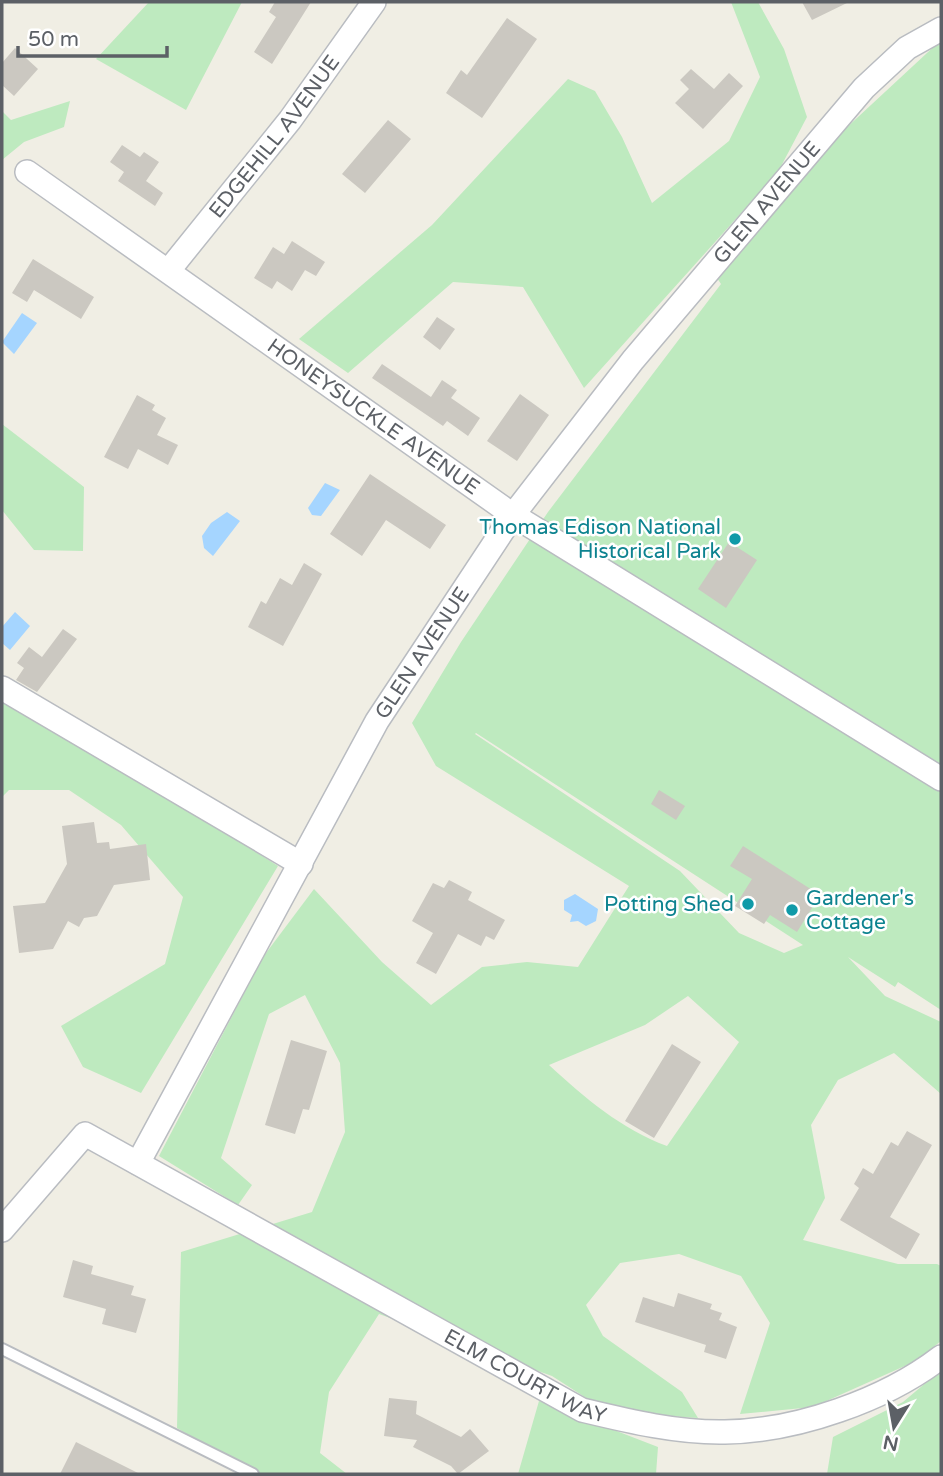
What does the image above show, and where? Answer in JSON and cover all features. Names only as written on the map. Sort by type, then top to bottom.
[{"type":"street","name":"EDGEHILL AVENUE","points":[[169,270],[290,120],[374,2]]},
{"type":"street","name":"GLEN AVENUE","points":[[138,1163],[377,721],[513,515],[633,360],[864,88],[907,48],[941,29]]},
{"type":"street","name":"HONEYSUCKLE AVENUE","points":[[27,172],[513,515],[941,779]]},
{"type":"street","points":[[2,688],[301,863]]},
{"type":"street","points":[[2,1230],[85,1134],[138,1163]]},
{"type":"street","name":"ELM COURT WAY","points":[[138,1163],[582,1410],[643,1424],[726,1432],[782,1424],[868,1401],[941,1357]]},
{"type":"lane","points":[[2,1349],[253,1474]]},
{"type":"green space","points":[[149,2],[242,2],[186,110],[96,59]]},
{"type":"green space","points":[[731,2],[758,2],[784,49],[807,117],[778,172],[584,388],[523,287],[453,282],[348,373],[299,339],[432,225],[568,79],[595,91],[622,137],[652,203],[729,141],[760,77]]},
{"type":"green space","points":[[941,40],[941,1010],[898,982],[895,987],[848,957],[885,996],[941,1022],[941,1094],[894,1053],[838,1080],[811,1125],[825,1198],[803,1240],[898,1264],[941,1266],[941,1341],[916,1361],[813,1407],[740,1414],[770,1323],[741,1276],[679,1254],[620,1263],[586,1305],[603,1336],[682,1392],[698,1418],[608,1412],[552,1376],[379,1314],[329,1392],[320,1453],[347,1474],[255,1474],[177,1428],[181,1252],[312,1212],[345,1132],[340,1063],[305,995],[269,1014],[221,1158],[252,1185],[238,1205],[159,1156],[263,957],[314,889],[382,962],[431,1005],[482,967],[527,962],[578,967],[629,886],[436,766],[412,723],[461,642],[548,512],[721,284],[713,272],[830,143]],"holes":[[[476,733],[803,945],[784,953],[739,933],[680,871]],[[688,996],[739,1042],[667,1146],[619,1122],[549,1065],[645,1025]]]},
{"type":"green space","points":[[70,101],[64,127],[24,142],[2,160],[2,111],[11,120]]},
{"type":"green space","points":[[2,424],[84,487],[83,551],[34,550],[2,510]]},
{"type":"green space","points":[[2,690],[278,866],[141,1093],[83,1067],[61,1026],[165,964],[183,897],[121,825],[69,790],[9,790],[2,797]]},
{"type":"green space","points":[[941,1370],[941,1474],[827,1474],[833,1437],[903,1402]]},
{"type":"green space","points":[[539,1401],[658,1447],[656,1474],[518,1474]]},
{"type":"water","points":[[22,313],[37,323],[14,354],[2,342]]},
{"type":"water","points":[[325,483],[340,490],[321,516],[312,515],[308,508]]},
{"type":"water","points":[[227,512],[240,521],[213,556],[204,548],[202,536],[211,523]]},
{"type":"water","points":[[15,612],[30,626],[10,650],[2,643],[2,627]]},
{"type":"water","points":[[575,894],[598,909],[596,921],[586,926],[578,921],[570,922],[572,915],[564,910],[564,900]]},
{"type":"building","points":[[275,2],[311,2],[272,64],[254,52],[276,17],[269,12]]},
{"type":"building","points":[[802,2],[849,2],[812,20]]},
{"type":"building","points":[[507,18],[537,39],[482,118],[446,93],[461,70],[467,75]]},
{"type":"building","points":[[15,48],[38,69],[14,96],[2,85],[2,63]]},
{"type":"building","points":[[691,69],[714,89],[729,73],[743,86],[703,129],[675,103],[689,89],[680,80]]},
{"type":"building","points":[[388,120],[411,139],[365,193],[342,174]]},
{"type":"building","points":[[122,145],[140,157],[144,152],[159,162],[146,181],[163,193],[155,206],[118,181],[124,172],[110,162]]},
{"type":"building","points":[[292,241],[325,262],[316,276],[305,270],[292,291],[277,281],[272,289],[254,278],[273,247],[284,254]]},
{"type":"building","points":[[33,259],[94,297],[81,319],[34,290],[27,302],[12,293]]},
{"type":"building","points":[[437,317],[455,329],[440,350],[423,337]]},
{"type":"building","points":[[382,364],[431,397],[442,380],[457,390],[451,398],[480,418],[468,436],[447,421],[443,426],[372,378]]},
{"type":"building","points":[[520,394],[549,415],[517,461],[487,441]]},
{"type":"building","points":[[137,395],[155,405],[152,410],[166,418],[157,435],[178,445],[168,465],[138,449],[128,469],[104,457]]},
{"type":"building","points":[[370,474],[446,525],[430,549],[386,520],[362,556],[330,534]]},
{"type":"building","points":[[729,542],[757,560],[726,608],[698,589]]},
{"type":"building","points":[[304,563],[322,574],[283,646],[248,627],[261,601],[266,604],[280,578],[292,585]]},
{"type":"building","points":[[63,629],[77,639],[37,692],[16,680],[24,668],[17,663],[29,647],[42,657]]},
{"type":"building","points":[[659,790],[685,806],[676,820],[651,804]]},
{"type":"building","points":[[94,822],[97,843],[109,842],[110,849],[146,844],[150,880],[114,885],[97,916],[84,918],[79,927],[68,921],[53,949],[19,953],[13,906],[45,903],[67,864],[62,826]]},
{"type":"building","points":[[743,846],[820,895],[797,932],[770,915],[764,924],[735,906],[752,879],[730,866]]},
{"type":"building","points":[[449,880],[472,892],[468,900],[505,920],[494,940],[486,936],[481,946],[458,934],[436,974],[416,963],[433,933],[412,921],[433,883],[444,888]]},
{"type":"building","points":[[291,1040],[327,1051],[309,1110],[303,1109],[295,1134],[265,1125]]},
{"type":"building","points":[[672,1044],[701,1062],[654,1138],[625,1121]]},
{"type":"building","points":[[907,1131],[932,1145],[890,1217],[920,1234],[906,1259],[840,1220],[859,1188],[854,1184],[863,1168],[873,1174],[891,1142],[898,1146]]},
{"type":"building","points":[[73,1260],[93,1266],[91,1274],[134,1286],[131,1295],[146,1299],[136,1333],[102,1324],[106,1309],[63,1297]]},
{"type":"building","points":[[678,1293],[712,1304],[710,1309],[722,1313],[719,1320],[737,1327],[726,1359],[704,1352],[706,1345],[635,1322],[643,1297],[674,1307]]},
{"type":"building","points":[[389,1398],[417,1401],[416,1414],[461,1437],[470,1429],[489,1451],[458,1474],[451,1466],[413,1447],[417,1440],[384,1436]]},
{"type":"building","points":[[76,1442],[140,1474],[60,1474]]},
{"type":"place","name":"Thomas Edison National Historical Park","points":[[735,539]]},
{"type":"place","name":"Potting Shed","points":[[748,904]]},
{"type":"place","name":"Gardener's Cottage","points":[[792,910]]}]
